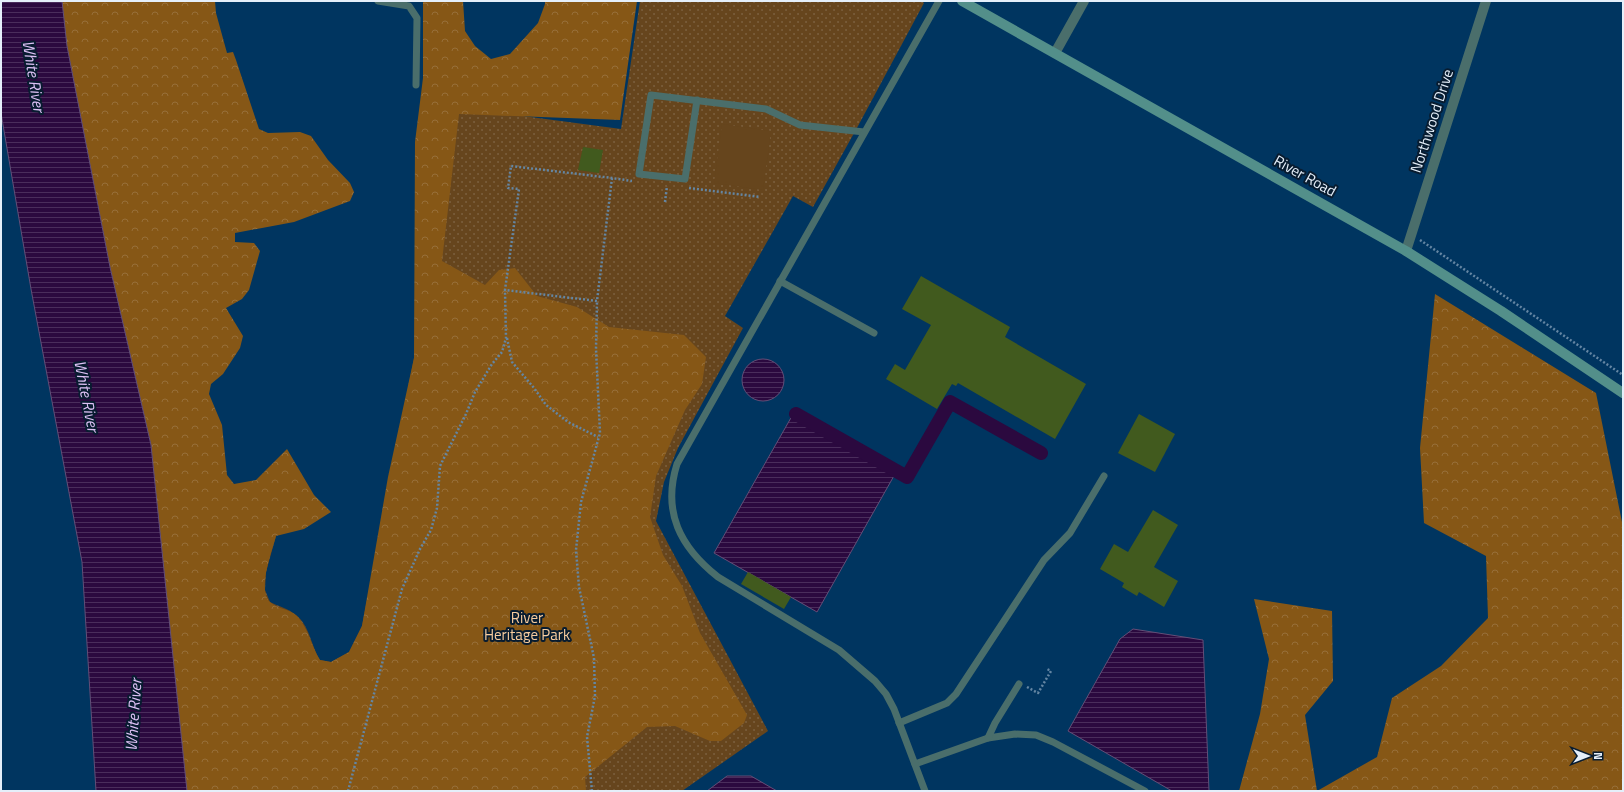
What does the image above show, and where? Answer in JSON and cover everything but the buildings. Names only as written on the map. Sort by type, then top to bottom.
[{"type":"street","name":"River Road","points":[[962,1],[1406,251],[1501,311],[1623,393]]},
{"type":"street","points":[[1055,53],[1084,1]]},
{"type":"street","name":"Northwood Drive","points":[[1406,251],[1486,1]]},
{"type":"lane","points":[[378,1],[409,6],[417,18],[416,85]]},
{"type":"lane","points":[[924,791],[899,723],[886,694],[865,671],[833,646],[718,577],[702,563],[688,548],[681,537],[673,515],[672,490],[673,477],[677,464],[939,1]]},
{"type":"lane","points":[[697,100],[685,179],[639,174],[651,95],[697,100],[766,109],[800,125],[864,132]]},
{"type":"lane","points":[[780,281],[874,333]]},
{"type":"lane","points":[[899,723],[947,702],[956,694],[1044,560],[1070,533],[1104,476]]},
{"type":"lane","points":[[988,738],[995,723],[1019,684]]},
{"type":"lane","points":[[914,764],[988,738],[1015,734],[1036,735],[1053,742],[1145,791]]},
{"type":"path","points":[[599,438],[568,422],[546,405],[512,362],[506,336],[505,290],[519,189],[508,188],[511,166],[637,181]]},
{"type":"path","points":[[592,791],[587,737],[594,696],[594,658],[579,587],[576,550],[581,502],[600,433],[596,349],[597,301],[612,178]]},
{"type":"path","points":[[660,184],[675,186]]},
{"type":"path","points":[[665,202],[667,186]]},
{"type":"path","points":[[682,188],[760,197]]},
{"type":"path","points":[[1411,235],[1623,375]]},
{"type":"path","points":[[505,290],[597,301]]},
{"type":"path","points":[[348,791],[402,590],[420,549],[432,530],[437,508],[440,466],[466,414],[475,392],[492,364],[502,352],[506,336]]},
{"type":"path","points":[[1019,684],[1019,682],[1038,694],[1051,671],[1047,668],[1046,670]]},
{"type":"green space","name":"River Heritage Park","points":[[62,1],[215,1],[216,13],[227,53],[233,52],[259,129],[268,133],[300,132],[311,136],[328,160],[350,183],[354,192],[350,201],[294,222],[235,233],[235,242],[254,243],[260,251],[249,290],[242,299],[226,308],[243,336],[240,348],[223,374],[211,384],[209,394],[222,425],[227,475],[234,484],[256,480],[287,449],[314,495],[331,512],[304,529],[276,536],[269,560],[265,580],[265,589],[266,596],[270,602],[291,612],[301,621],[320,660],[331,662],[349,652],[362,626],[388,477],[414,358],[415,142],[423,78],[423,1],[463,1],[465,31],[475,46],[491,59],[510,54],[538,23],[545,1],[637,1],[620,120],[459,114],[442,261],[485,285],[499,270],[515,268],[537,296],[577,307],[609,327],[684,335],[706,357],[702,384],[685,410],[656,476],[650,517],[663,555],[682,586],[700,633],[747,715],[744,723],[721,741],[710,741],[675,726],[647,727],[585,777],[586,791],[187,791],[151,445],[110,267],[67,46]]},
{"type":"green space","name":"River Heritage Park","points":[[640,1],[922,1],[924,3],[813,207],[793,196],[725,316],[743,328],[678,448],[664,482],[656,521],[768,731],[682,791],[186,791],[159,518],[276,536],[266,572],[265,590],[270,602],[290,611],[301,620],[320,660],[331,662],[349,652],[362,626],[414,358],[454,107],[621,129]]},
{"type":"green space","points":[[722,124],[771,131],[763,190],[714,183]]},
{"type":"green space","points":[[1435,294],[1596,393],[1623,527],[1623,791],[1317,791],[1377,757],[1392,698],[1441,666],[1488,618],[1486,556],[1424,523],[1420,448]]},
{"type":"green space","points":[[1254,599],[1332,611],[1333,681],[1305,715],[1317,791],[1239,791],[1260,714],[1269,659]]},
{"type":"water","name":"White River","points":[[1,1],[62,1],[67,46],[110,267],[151,445],[187,791],[96,791],[82,562],[31,289],[1,113]]},
{"type":"water","points":[[763,359],[778,365],[784,380],[778,395],[763,401],[748,395],[742,380],[748,365]]},
{"type":"water","points":[[792,416],[895,474],[817,612],[714,553]]},
{"type":"water","points":[[1133,629],[1203,640],[1209,791],[1172,791],[1068,731],[1120,639]]},
{"type":"water","points":[[727,776],[751,776],[777,791],[707,791]]},
{"type":"waterway","points":[[796,414],[907,477],[950,402],[1041,453]]}]
